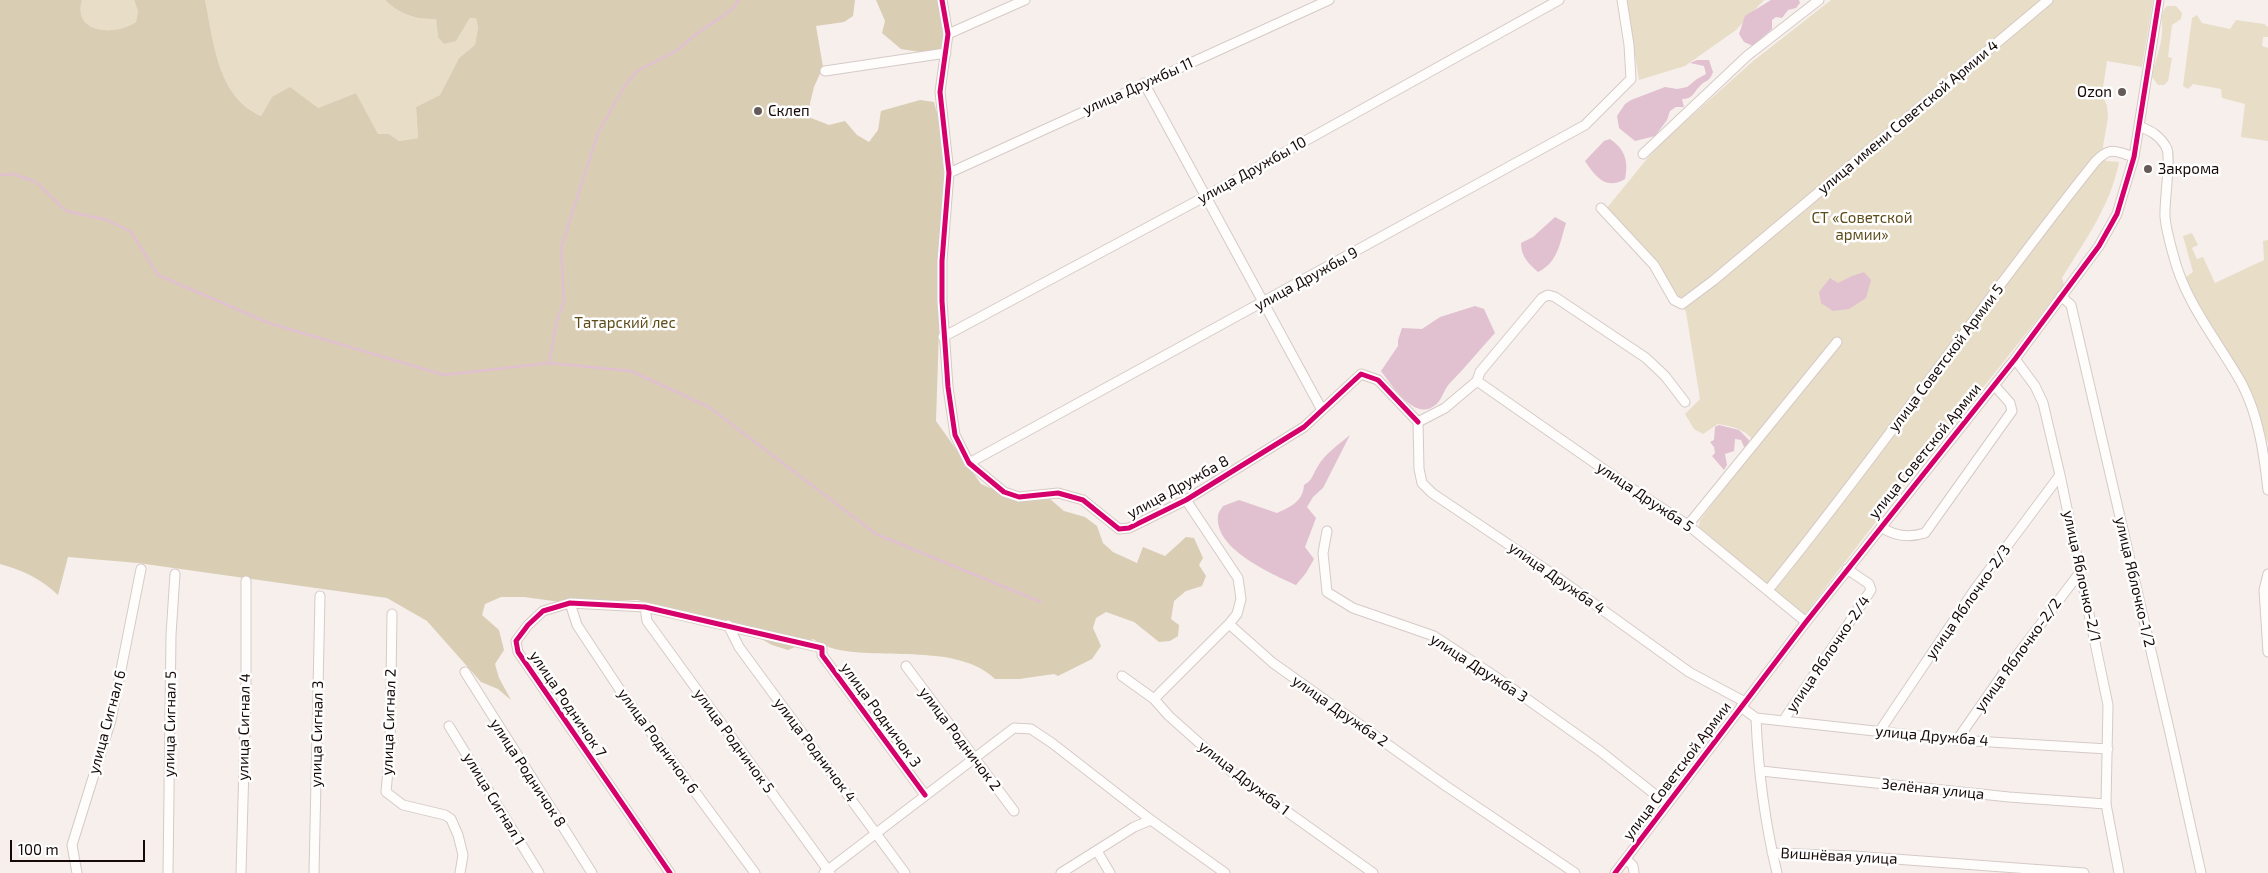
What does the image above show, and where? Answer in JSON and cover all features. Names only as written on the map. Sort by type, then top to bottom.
[{"type":"street","name":"улица Дружба 8","points":[[942,0],[948,34],[940,92],[948,173],[942,262],[943,337],[948,387],[956,435],[969,463],[1004,492],[1019,497],[1058,493],[1084,500],[1120,529],[1129,528],[1186,500],[1304,427],[1361,374],[1378,380],[1418,422]]},
{"type":"street","points":[[948,34],[1025,0]]},
{"type":"street","name":"улица Дружбы 11","points":[[948,173],[1329,0]]},
{"type":"street","name":"улица Дружбы 10","points":[[943,337],[1206,196],[1559,0]]},
{"type":"street","name":"улица Дружбы 9","points":[[969,463],[1562,140],[1585,125],[1631,79],[1629,45],[1622,0]]},
{"type":"street","points":[[1643,154],[1747,56],[1819,0]]},
{"type":"street","name":"улица имени Советской Армии 4","points":[[1602,208],[1654,265],[1674,300],[1682,304],[1714,280],[2048,0]]},
{"type":"street","name":"улица Советской Армии","points":[[1615,873],[1806,622],[2015,359],[2099,246],[2117,214],[2134,158],[2158,0]]},
{"type":"street","points":[[825,71],[946,53]]},
{"type":"street","points":[[1144,83],[1322,410]]},
{"type":"street","points":[[2139,126],[2154,132],[2168,152],[2165,218],[2173,256],[2203,323],[2242,385],[2250,403],[2264,455],[2268,490]]},
{"type":"street","name":"улица Советской Армии 5","points":[[1768,589],[1831,512],[2040,232],[2095,162],[2103,153],[2112,150],[2134,158]]},
{"type":"street","points":[[1418,422],[1445,408],[1477,381],[1480,372],[1542,298],[1548,295],[1555,297],[1646,358],[1664,376],[1685,402]]},
{"type":"street","name":"улица Яблочко-1/2","points":[[2061,296],[2071,305],[2201,873]]},
{"type":"street","points":[[1688,524],[1837,342]]},
{"type":"street","name":"улица Яблочко-2/1","points":[[2015,359],[2035,386],[2043,403],[2081,571],[2108,705],[2106,804],[2119,873]]},
{"type":"street","name":"улица Дружба 5","points":[[1477,381],[1622,482],[1688,524],[1806,622]]},
{"type":"street","points":[[1881,527],[1892,535],[1924,533],[2012,411],[2010,403],[1994,385]]},
{"type":"street","name":"улица Дружба 4","points":[[1418,422],[1419,469],[1422,483],[1432,493],[1554,575],[1689,672],[1743,704],[1756,718],[1957,740],[2108,749]]},
{"type":"street","name":"улица Яблочко-2/3","points":[[1879,732],[1975,589],[2060,475]]},
{"type":"street","points":[[1154,699],[1229,624],[1237,614],[1241,599],[1238,578],[1186,500]]},
{"type":"street","name":"улица Дружба 3","points":[[1327,531],[1323,553],[1327,592],[1353,608],[1434,636],[1496,677],[1600,751],[1667,804]]},
{"type":"street","name":"улица Сигнал 6","points":[[77,873],[72,845],[111,720],[141,569]]},
{"type":"street","name":"улица Яблочко-2/4","points":[[1783,721],[1871,590],[1870,584],[1848,569]]},
{"type":"street","name":"улица Яблочко-2/2","points":[[1957,740],[2005,671],[2081,571]]},
{"type":"street","name":"улица Сигнал 5","points":[[168,873],[171,635],[175,574]]},
{"type":"street","points":[[2268,574],[2264,590],[2268,652]]},
{"type":"street","name":"улица Сигнал 4","points":[[241,873],[246,581]]},
{"type":"street","name":"улица Сигнал 3","points":[[314,873],[320,596]]},
{"type":"street","name":"улица Родничок 7","points":[[670,873],[518,652],[516,641],[528,625],[543,612],[570,603],[645,607],[822,648]]},
{"type":"street","name":"улица Родничок 6","points":[[570,603],[577,626],[622,693],[755,873]]},
{"type":"street","name":"улица Родничок 5","points":[[645,607],[647,621],[828,872]]},
{"type":"street","name":"улица Сигнал 2","points":[[392,614],[390,748],[386,792],[403,805],[445,815],[451,819],[458,835],[463,855],[460,873]]},
{"type":"street","name":"улица Дружба 2","points":[[1229,624],[1273,663],[1446,786],[1575,873]]},
{"type":"street","name":"улица Родничок 4","points":[[728,625],[739,648],[905,873]]},
{"type":"street","name":"улица Родничок 3","points":[[822,648],[822,655],[924,795]]},
{"type":"street","name":"улица Родничок 2","points":[[906,666],[1014,811]]},
{"type":"street","name":"улица Родничок 8","points":[[465,672],[592,873]]},
{"type":"street","name":"улица Дружба 1","points":[[1122,676],[1154,699],[1169,716],[1233,773],[1373,873]]},
{"type":"street","points":[[1756,718],[1772,853],[1778,873]]},
{"type":"street","name":"улица Сигнал 1","points":[[449,726],[539,873]]},
{"type":"street","points":[[828,872],[876,832],[1014,728],[1031,729],[1052,742],[1151,820],[1225,873]]},
{"type":"street","name":"Зелёная улица","points":[[1761,771],[2000,796],[2106,804]]},
{"type":"street","points":[[1061,873],[1134,827],[1151,820]]},
{"type":"street","points":[[1097,851],[1110,873]]},
{"type":"street","name":"Вишнёвая улица","points":[[1772,853],[1854,856],[2084,873]]},
{"type":"street","points":[[1626,859],[1633,866],[1634,873]]},
{"type":"green space","name":"Татарский лес","points":[[0,0],[82,0],[81,11],[83,20],[89,26],[107,30],[118,29],[136,22],[138,11],[134,0],[205,0],[215,50],[226,82],[246,107],[261,116],[272,97],[290,87],[318,108],[356,93],[378,134],[389,134],[399,141],[418,138],[416,107],[440,95],[459,58],[475,45],[478,27],[476,18],[470,18],[456,41],[444,44],[438,37],[436,19],[408,15],[396,9],[385,0],[855,0],[853,16],[844,22],[816,26],[823,67],[814,87],[810,103],[811,118],[829,125],[845,121],[857,135],[869,142],[878,130],[881,111],[920,100],[934,102],[938,117],[944,175],[936,421],[981,484],[1018,500],[1050,499],[1064,511],[1085,517],[1097,526],[1103,543],[1113,552],[1137,563],[1143,547],[1165,556],[1186,537],[1194,538],[1203,558],[1199,565],[1206,576],[1202,586],[1186,591],[1174,601],[1171,619],[1179,625],[1178,636],[1170,641],[1159,642],[1134,622],[1106,612],[1096,618],[1093,628],[1101,646],[1092,659],[1058,676],[1054,674],[1019,679],[995,679],[979,668],[961,661],[919,655],[854,652],[832,648],[813,639],[788,650],[772,645],[733,623],[637,600],[561,602],[524,597],[501,597],[485,604],[482,615],[499,630],[504,650],[495,664],[499,678],[511,700],[498,689],[481,682],[427,621],[387,598],[138,563],[68,557],[58,595],[45,584],[31,576],[0,564]]},
{"type":"green space","points":[[82,0],[134,0],[138,11],[136,22],[118,29],[107,30],[89,26],[83,20],[81,11]]},
{"type":"green space","points":[[205,0],[385,0],[396,9],[408,15],[436,19],[438,37],[456,41],[470,18],[476,18],[478,27],[475,45],[459,58],[440,95],[416,107],[418,138],[399,141],[389,134],[378,135],[356,93],[318,108],[272,97],[261,116],[246,107],[226,81],[220,66]]},
{"type":"green space","points":[[876,0],[940,0],[944,27],[942,50],[933,54],[901,49],[882,33],[885,21]]},
{"type":"green space","points":[[1626,0],[1764,0],[1736,30],[1685,66],[1639,80]]},
{"type":"green space","name":"СТ «Советской армии»","points":[[1831,0],[2153,0],[2142,67],[2107,61],[2102,94],[2107,106],[2108,118],[2103,146],[2106,161],[2119,162],[2110,193],[2103,208],[2088,237],[2062,278],[2064,285],[1868,532],[1804,616],[1699,527],[1700,520],[1757,446],[1750,436],[1730,426],[1718,424],[1703,434],[1694,429],[1685,414],[1700,399],[1686,312],[1659,264],[1647,256],[1606,209],[1651,154],[1668,137],[1752,62]]},
{"type":"green space","points":[[2167,6],[2176,6],[2182,13],[2181,19],[2172,25],[2168,57],[2172,58],[2168,81],[2164,85],[2158,85],[2152,77],[2161,39],[2162,15]]},
{"type":"green space","points":[[2197,15],[2202,23],[2230,29],[2236,20],[2264,24],[2268,27],[2268,37],[2263,37],[2262,46],[2268,48],[2268,141],[2241,137],[2245,104],[2222,98],[2221,89],[2193,84],[2188,89],[2183,86],[2192,18]]},
{"type":"green space","points":[[2192,233],[2198,245],[2192,248],[2197,259],[2203,257],[2215,283],[2264,260],[2263,241],[2268,240],[2268,444],[2256,406],[2246,383],[2186,279],[2193,272],[2183,236]]},
{"type":"shaded area","points":[[1771,0],[1799,0],[1800,3],[1796,8],[1788,10],[1782,18],[1776,17],[1772,20],[1772,29],[1753,46],[1744,42],[1739,34],[1745,16]]},
{"type":"shaded area","points":[[1697,60],[1709,60],[1713,72],[1712,75],[1691,97],[1682,99],[1684,107],[1676,107],[1670,111],[1667,120],[1655,136],[1635,141],[1619,128],[1617,116],[1625,104],[1631,100],[1665,87],[1677,89],[1687,87],[1706,74],[1704,66],[1690,63]]},
{"type":"shaded area","points":[[1610,139],[1625,156],[1626,167],[1625,179],[1607,183],[1593,172],[1585,161],[1604,141]]},
{"type":"shaded area","points":[[1555,217],[1566,223],[1560,244],[1554,258],[1545,268],[1538,272],[1524,256],[1521,243],[1533,237]]},
{"type":"shaded area","points":[[1864,272],[1871,280],[1866,298],[1849,309],[1833,311],[1821,303],[1819,292],[1830,278],[1838,283]]},
{"type":"shaded area","points":[[1475,306],[1484,309],[1495,333],[1449,384],[1437,404],[1426,409],[1419,409],[1411,405],[1397,392],[1381,371],[1398,346],[1402,328],[1422,329],[1440,317]]},
{"type":"shaded area","points":[[1719,425],[1739,430],[1749,440],[1748,445],[1744,447],[1741,440],[1735,439],[1734,451],[1725,454],[1727,465],[1724,470],[1712,456],[1715,453],[1714,447],[1710,442],[1714,440],[1715,427]]},
{"type":"shaded area","points":[[1350,435],[1323,488],[1313,497],[1307,507],[1316,518],[1305,547],[1314,559],[1296,585],[1246,559],[1225,539],[1219,528],[1218,516],[1223,506],[1239,500],[1277,513],[1287,508],[1299,499],[1304,485],[1311,479],[1324,457]]},
{"type":"waterway","points":[[0,175],[13,174],[36,182],[66,211],[107,220],[131,232],[158,275],[269,323],[444,375],[549,363],[557,320],[564,302],[561,248],[598,133],[624,87],[637,71],[676,51],[731,10],[739,0]]},
{"type":"waterway","points":[[549,363],[631,371],[709,407],[876,534],[1041,602]]},
{"type":"cycle path","points":[[942,0],[948,34],[940,92],[949,173],[942,261],[942,301],[948,387],[955,435],[969,463],[1004,492],[1019,497],[1058,493],[1083,500],[1119,529],[1129,528],[1186,500],[1304,427],[1361,374],[1378,380],[1418,422]]},
{"type":"cycle path","points":[[1615,873],[1806,622],[2015,359],[2099,246],[2117,214],[2134,157],[2159,0]]},
{"type":"cycle path","points":[[670,873],[518,652],[516,641],[528,625],[543,611],[570,603],[645,607],[822,648],[822,655],[925,795]]},
{"type":"place","name":"Ozon","points":[[2122,92]]},
{"type":"place","name":"Склеп","points":[[758,111]]},
{"type":"place","name":"Закрома","points":[[2148,169]]}]
